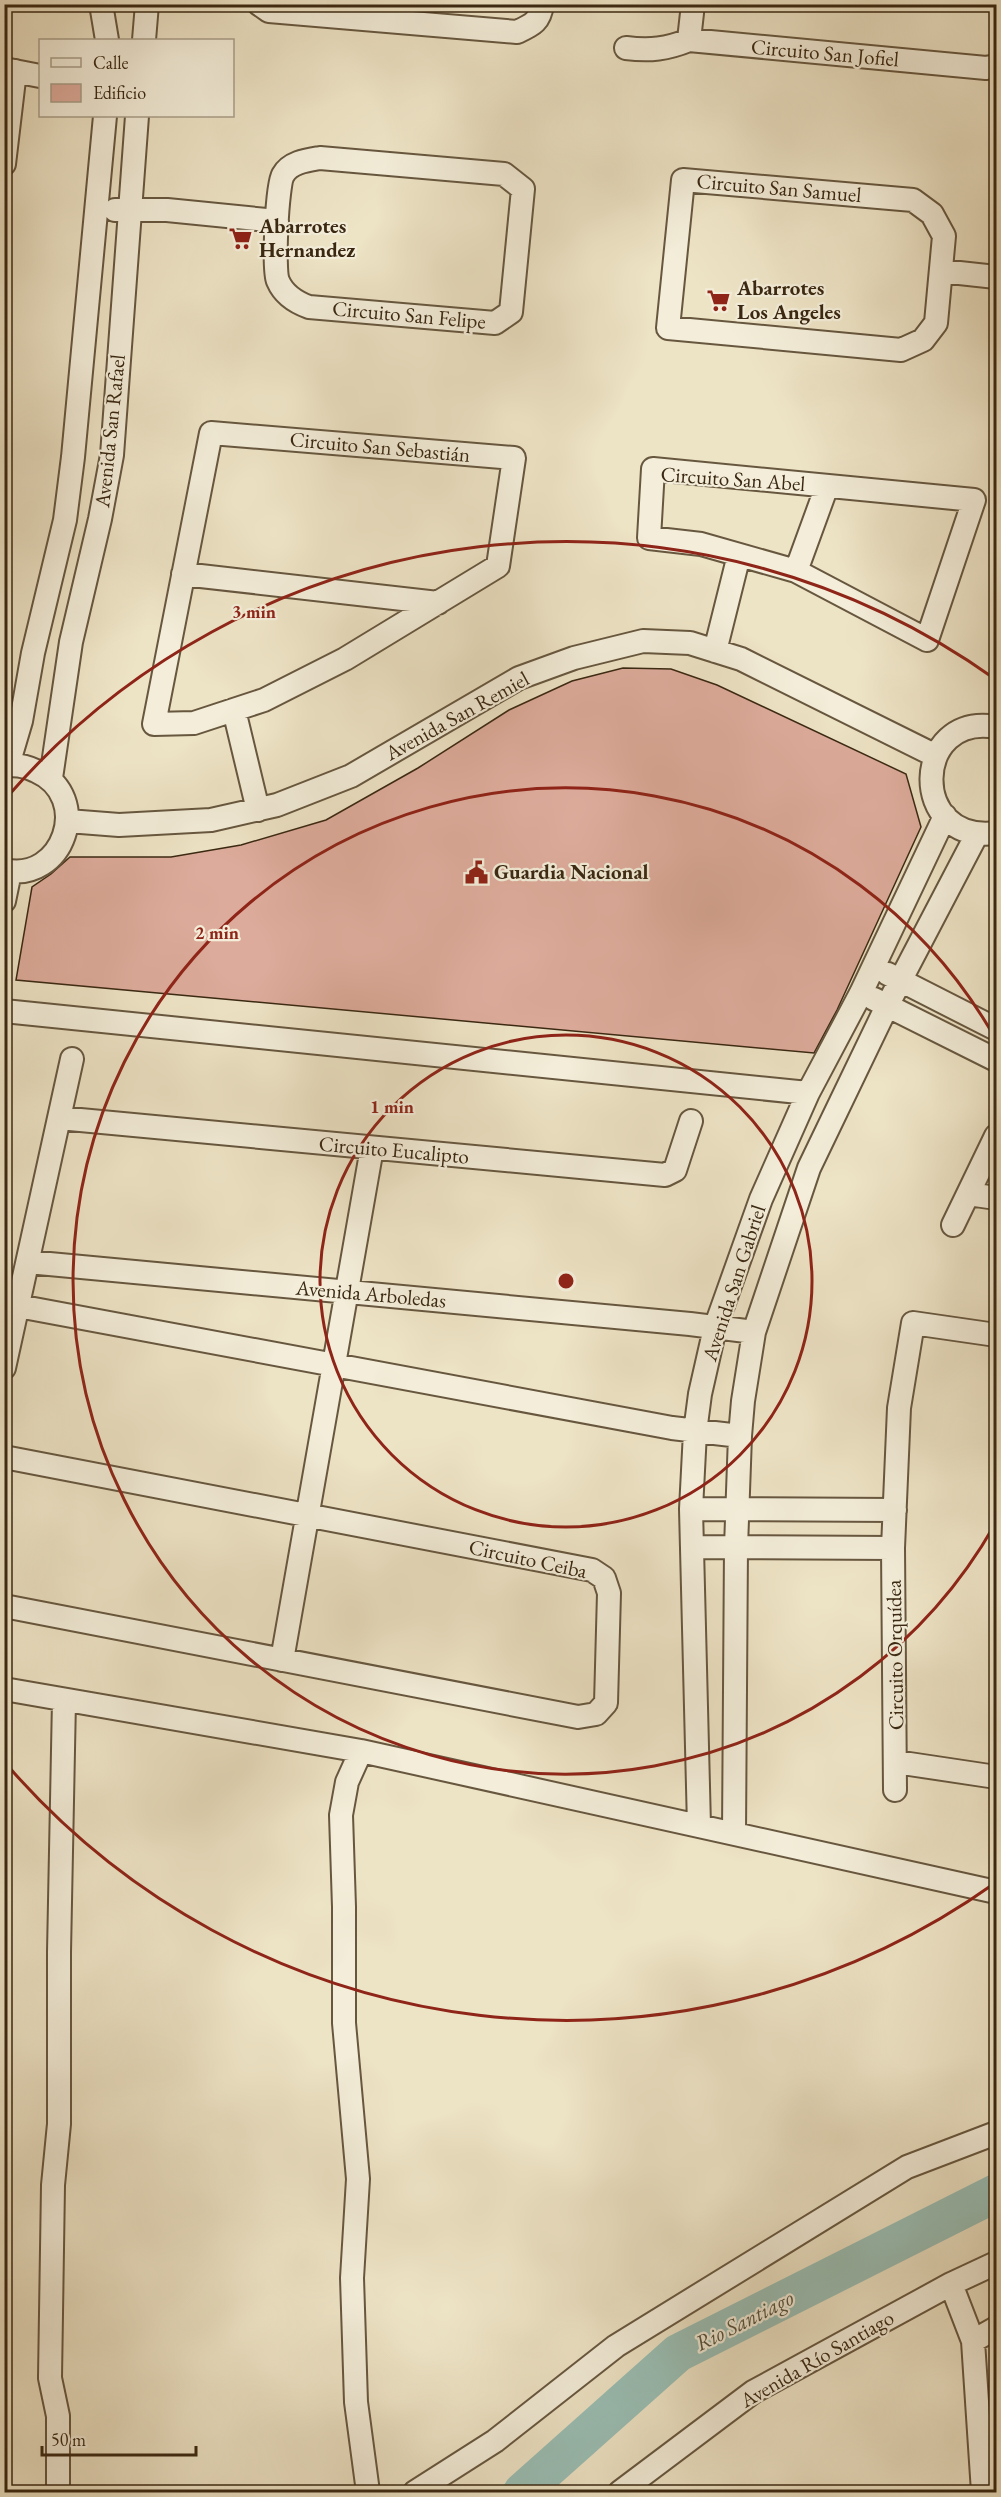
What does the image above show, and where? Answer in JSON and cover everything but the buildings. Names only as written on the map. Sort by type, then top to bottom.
[{"type":"street","points":[[101,4],[108,39]]},
{"type":"street","points":[[144,39],[147,4]]},
{"type":"street","points":[[259,4],[269,11],[517,32],[536,23],[541,15],[543,4]]},
{"type":"street","points":[[626,48],[648,51],[669,48],[689,40],[693,4]]},
{"type":"street","name":"Circuito San Jofiel","points":[[689,40],[986,68],[996,66]]},
{"type":"street","points":[[4,164],[10,70],[39,76]]},
{"type":"street","name":"Avenida San Rafael","points":[[6,766],[21,721],[33,653],[64,520],[73,457],[105,117]]},
{"type":"street","name":"Avenida San Rafael","points":[[51,778],[71,642],[100,519],[112,454],[137,117]]},
{"type":"street","name":"Circuito San Felipe","points":[[320,158],[504,174],[524,189],[511,312],[495,323],[309,307],[292,301],[279,284],[275,273],[277,221],[282,175],[290,167],[304,160],[320,158]]},
{"type":"street","name":"Circuito San Samuel","points":[[684,180],[913,200],[932,214],[944,236],[941,271],[936,323],[923,340],[901,350],[668,328],[684,180]]},
{"type":"street","points":[[96,209],[167,210],[277,221]]},
{"type":"street","points":[[941,271],[996,277]]},
{"type":"street","name":"Circuito San Sebastián","points":[[211,432],[514,458],[498,566],[345,659],[264,700],[194,723],[154,724],[183,574],[211,432]]},
{"type":"street","name":"Circuito San Abel","points":[[653,469],[826,486],[974,500],[927,640],[796,571],[701,544],[649,538],[653,469]]},
{"type":"street","name":"Circuito San Abel","points":[[796,571],[826,486]]},
{"type":"street","points":[[714,651],[739,555]]},
{"type":"street","points":[[183,574],[438,603]]},
{"type":"street","name":"Avenida San Remiel","points":[[68,821],[119,825],[211,820],[277,805],[351,776],[519,678],[574,658],[643,641],[690,643],[741,659],[936,756]]},
{"type":"street","points":[[234,710],[258,810]]},
{"type":"street","points":[[986,833],[959,828],[945,816],[934,801],[930,783],[932,765],[936,756],[952,735],[993,719]]},
{"type":"street","points":[[4,901],[7,871],[27,870],[43,864],[56,852],[64,838],[68,821],[66,803],[51,778],[27,766],[6,766]]},
{"type":"street","name":"Avenida San Gabriel","points":[[699,1826],[691,1509],[695,1432],[700,1394],[715,1328],[762,1199],[808,1093],[861,993],[945,816]]},
{"type":"street","name":"Avenida San Gabriel","points":[[734,1833],[737,1509],[742,1401],[754,1332],[809,1168],[901,980],[986,833]]},
{"type":"street","points":[[873,967],[996,1029]]},
{"type":"street","points":[[861,993],[994,1053]]},
{"type":"street","points":[[4,1011],[808,1093]]},
{"type":"street","points":[[4,1368],[72,1059]]},
{"type":"street","name":"Circuito Eucalipto","points":[[59,1118],[665,1175],[675,1170],[691,1121]]},
{"type":"street","points":[[953,1225],[996,1136]]},
{"type":"street","points":[[282,1660],[372,1148]]},
{"type":"street","points":[[968,1194],[996,1198]]},
{"type":"street","name":"Avenida Arboledas","points":[[28,1262],[754,1332]]},
{"type":"street","points":[[18,1306],[695,1432],[740,1436]]},
{"type":"street","name":"Circuito Orquídea","points":[[895,1790],[893,1548],[899,1408],[913,1323],[996,1335]]},
{"type":"street","name":"Circuito Ceiba","points":[[4,1456],[591,1570],[604,1578],[609,1593],[606,1702],[596,1714],[578,1716],[4,1606]]},
{"type":"street","points":[[691,1509],[895,1510]]},
{"type":"street","points":[[845,1509],[845,1548]]},
{"type":"street","name":"Circuito Orquídea","points":[[692,1547],[893,1548]]},
{"type":"street","points":[[4,1689],[361,1751],[996,1892]]},
{"type":"street","points":[[58,2493],[58,2416],[50,2378],[53,2185],[59,2124],[59,1941],[64,1700]]},
{"type":"street","points":[[361,1751],[347,1782],[341,1815],[344,2023],[358,2179],[352,2278],[356,2402],[368,2493]]},
{"type":"street","points":[[896,1762],[996,1777]]},
{"type":"street","points":[[414,2493],[495,2441],[616,2346],[907,2167],[996,2133]]},
{"type":"street","name":"Avenida Río Santiago","points":[[620,2493],[753,2392],[951,2284],[996,2263]]},
{"type":"street","points":[[951,2284],[973,2341],[983,2493]]},
{"type":"street","points":[[973,2341],[996,2328]]},
{"type":"waterway","name":"Rio Santiago","points":[[522,2492],[678,2353],[996,2193]]},
{"type":"place","name":"Abarrotes Hernandez","points":[[241,238]]},
{"type":"place","name":"Abarrotes Los Angeles","points":[[719,300]]},
{"type":"place","name":"Guardia Nacional","points":[[476,872]]}]
